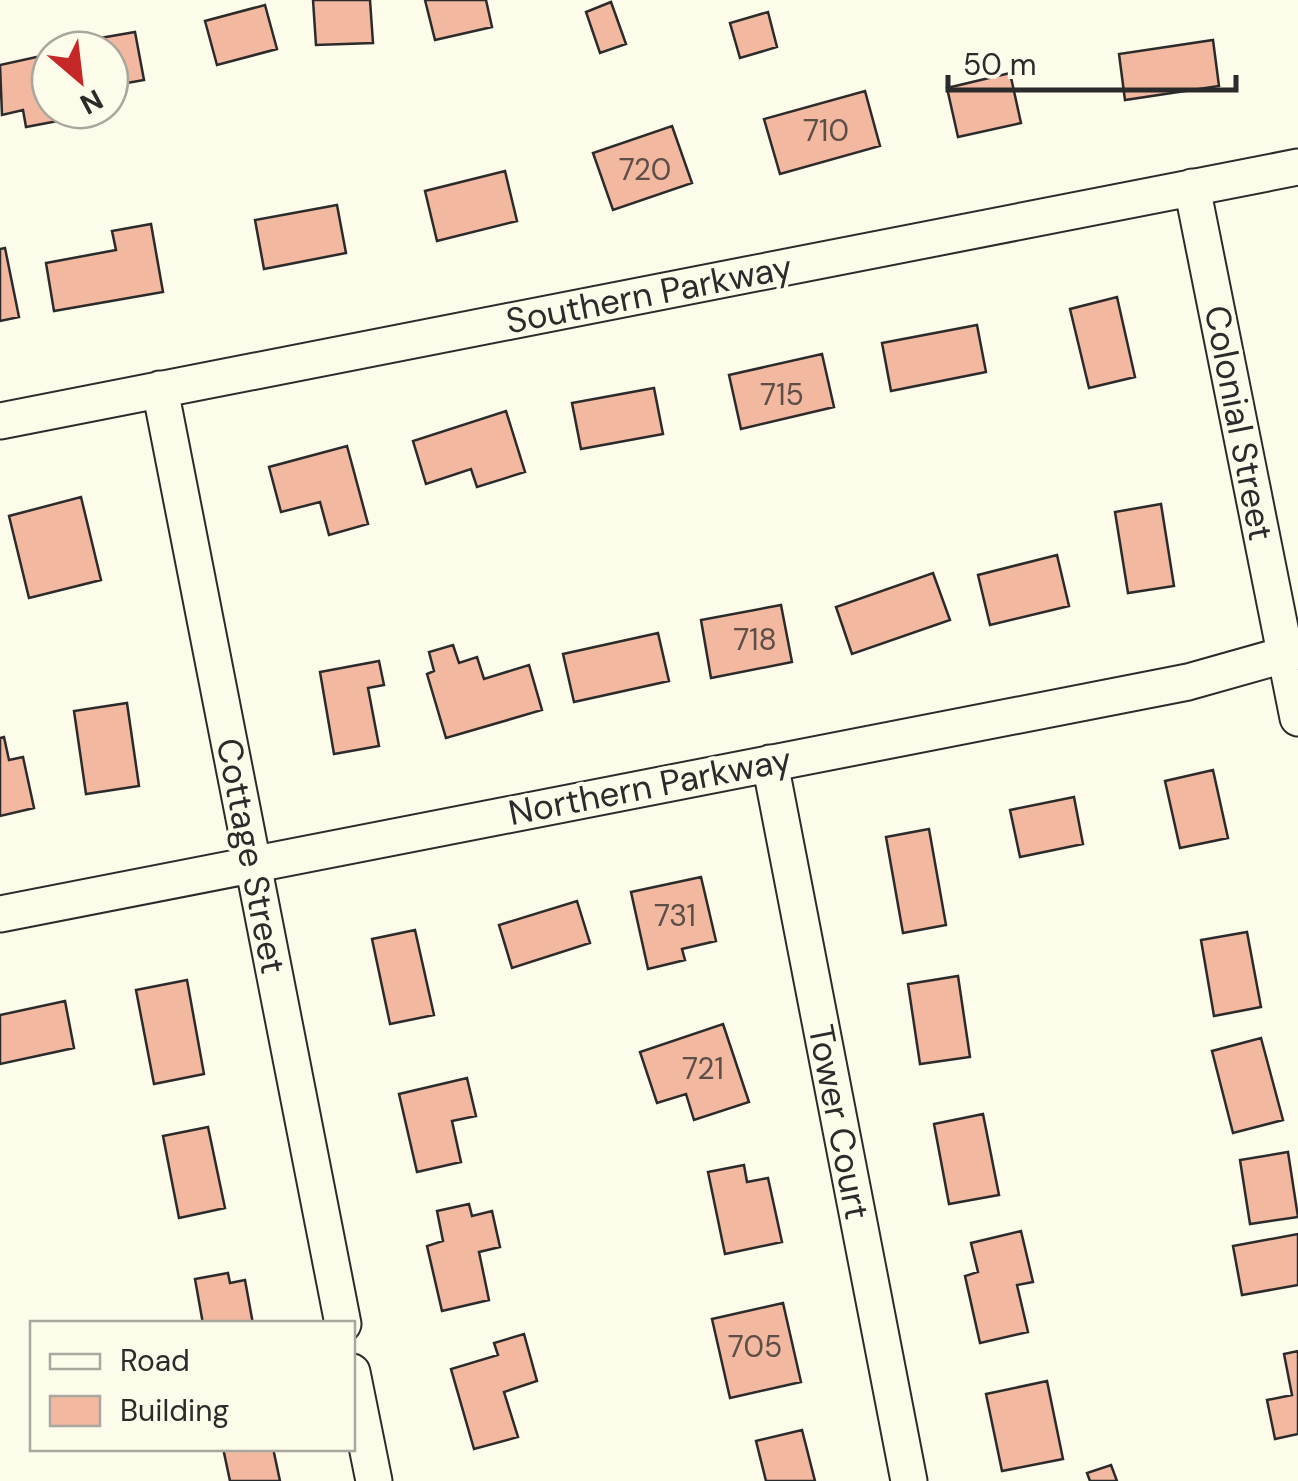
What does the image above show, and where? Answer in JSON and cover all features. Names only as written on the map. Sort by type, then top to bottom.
[{"type":"street","name":"Southern Parkway","points":[[0,421],[1298,166]]},
{"type":"street","name":"Colonial Street","points":[[1192,187],[1292,652],[1298,718]]},
{"type":"street","name":"Cottage Street","points":[[160,389],[342,1321]]},
{"type":"street","name":"Northern Parkway","points":[[0,914],[1188,682],[1292,652]]},
{"type":"street","name":"Tower Court","points":[[770,762],[908,1481]]},
{"type":"street","points":[[355,1387],[374,1481]]},
{"type":"building","points":[[313,0],[370,0],[373,43],[316,45]]},
{"type":"building","points":[[425,0],[486,0],[492,27],[435,40]]},
{"type":"building","points":[[611,2],[626,44],[600,53],[586,12]]},
{"type":"building","points":[[265,5],[277,49],[217,65],[205,21]]},
{"type":"building","points":[[768,12],[777,47],[740,58],[730,23]]},
{"type":"building","points":[[135,32],[144,80],[130,82],[130,33]]},
{"type":"building","points":[[1213,40],[1219,86],[1125,100],[1119,54]]},
{"type":"building","points":[[30,58],[30,126],[26,127],[23,110],[2,115],[0,65]]},
{"type":"building","points":[[1010,73],[1021,123],[958,137],[947,88]]},
{"type":"building","points":[[865,91],[880,146],[780,174],[764,119]]},
{"type":"building","points":[[672,126],[692,183],[613,210],[593,153]]},
{"type":"building","points":[[505,171],[517,221],[437,241],[425,191]]},
{"type":"building","points":[[337,205],[346,253],[264,269],[255,220]]},
{"type":"building","points":[[151,224],[163,292],[54,311],[46,263],[116,250],[112,231]]},
{"type":"building","points":[[5,248],[19,317],[0,321],[0,249]]},
{"type":"building","points":[[1117,297],[1135,377],[1089,388],[1070,309]]},
{"type":"building","points":[[977,325],[986,372],[891,391],[882,343]]},
{"type":"building","points":[[822,354],[834,407],[741,429],[729,375]]},
{"type":"building","points":[[654,388],[663,434],[581,449],[572,403]]},
{"type":"building","points":[[506,411],[525,472],[477,487],[471,469],[426,484],[413,441]]},
{"type":"building","points":[[347,446],[368,524],[329,535],[320,502],[281,512],[269,467]]},
{"type":"building","points":[[81,497],[101,580],[29,598],[9,516]]},
{"type":"building","points":[[1161,504],[1174,586],[1128,593],[1115,512]]},
{"type":"building","points":[[1057,555],[1069,606],[990,625],[978,575]]},
{"type":"building","points":[[933,573],[950,620],[852,654],[836,607]]},
{"type":"building","points":[[781,605],[792,662],[711,678],[701,620]]},
{"type":"building","points":[[658,633],[669,681],[574,702],[563,654]]},
{"type":"building","points":[[453,645],[459,663],[477,657],[484,679],[529,665],[542,710],[446,738],[427,674],[434,671],[429,652]]},
{"type":"building","points":[[379,661],[384,685],[368,688],[379,746],[334,754],[320,672]]},
{"type":"building","points":[[127,703],[139,786],[86,794],[74,711]]},
{"type":"building","points":[[4,737],[9,760],[23,757],[34,808],[0,816],[0,738]]},
{"type":"building","points":[[1213,770],[1228,838],[1180,848],[1165,781]]},
{"type":"building","points":[[1074,797],[1083,844],[1020,857],[1010,810]]},
{"type":"building","points":[[929,829],[946,925],[903,933],[886,837]]},
{"type":"building","points":[[701,877],[716,941],[682,949],[685,960],[648,969],[631,892]]},
{"type":"building","points":[[577,901],[590,943],[512,968],[499,925]]},
{"type":"building","points":[[415,930],[434,1015],[390,1024],[372,939]]},
{"type":"building","points":[[1247,932],[1261,1007],[1214,1016],[1201,940]]},
{"type":"building","points":[[958,976],[970,1057],[920,1064],[908,984]]},
{"type":"building","points":[[187,980],[204,1074],[154,1084],[136,990]]},
{"type":"building","points":[[65,1001],[74,1048],[0,1064],[0,1015]]},
{"type":"building","points":[[723,1024],[749,1102],[694,1120],[686,1094],[657,1103],[640,1052]]},
{"type":"building","points":[[1261,1038],[1283,1120],[1233,1133],[1212,1051]]},
{"type":"building","points":[[467,1078],[476,1116],[452,1121],[461,1162],[417,1172],[399,1094]]},
{"type":"building","points":[[983,1114],[999,1195],[949,1204],[934,1124]]},
{"type":"building","points":[[208,1127],[225,1208],[179,1218],[163,1136]]},
{"type":"building","points":[[1288,1152],[1298,1217],[1250,1224],[1240,1160]]},
{"type":"building","points":[[744,1165],[747,1182],[768,1178],[782,1242],[725,1254],[708,1172]]},
{"type":"building","points":[[469,1204],[472,1216],[492,1211],[500,1247],[479,1252],[489,1300],[442,1311],[427,1246],[443,1241],[437,1211]]},
{"type":"building","points":[[1021,1231],[1033,1282],[1017,1285],[1028,1332],[980,1343],[965,1276],[978,1272],[971,1243]]},
{"type":"building","points":[[1298,1234],[1298,1285],[1242,1295],[1233,1246]]},
{"type":"building","points":[[228,1273],[230,1283],[245,1280],[252,1321],[202,1321],[195,1279]]},
{"type":"building","points":[[783,1303],[801,1382],[730,1398],[712,1319]]},
{"type":"building","points":[[524,1334],[537,1381],[504,1392],[518,1437],[474,1449],[451,1369],[498,1355],[494,1343]]},
{"type":"building","points":[[1298,1351],[1298,1434],[1275,1439],[1267,1400],[1292,1395],[1284,1354]]},
{"type":"building","points":[[1047,1381],[1063,1459],[1002,1471],[986,1394]]},
{"type":"building","points":[[802,1430],[815,1481],[766,1481],[756,1441]]},
{"type":"building","points":[[224,1451],[274,1451],[280,1481],[230,1481]]},
{"type":"building","points":[[1111,1465],[1117,1481],[1090,1481],[1087,1473]]}]
